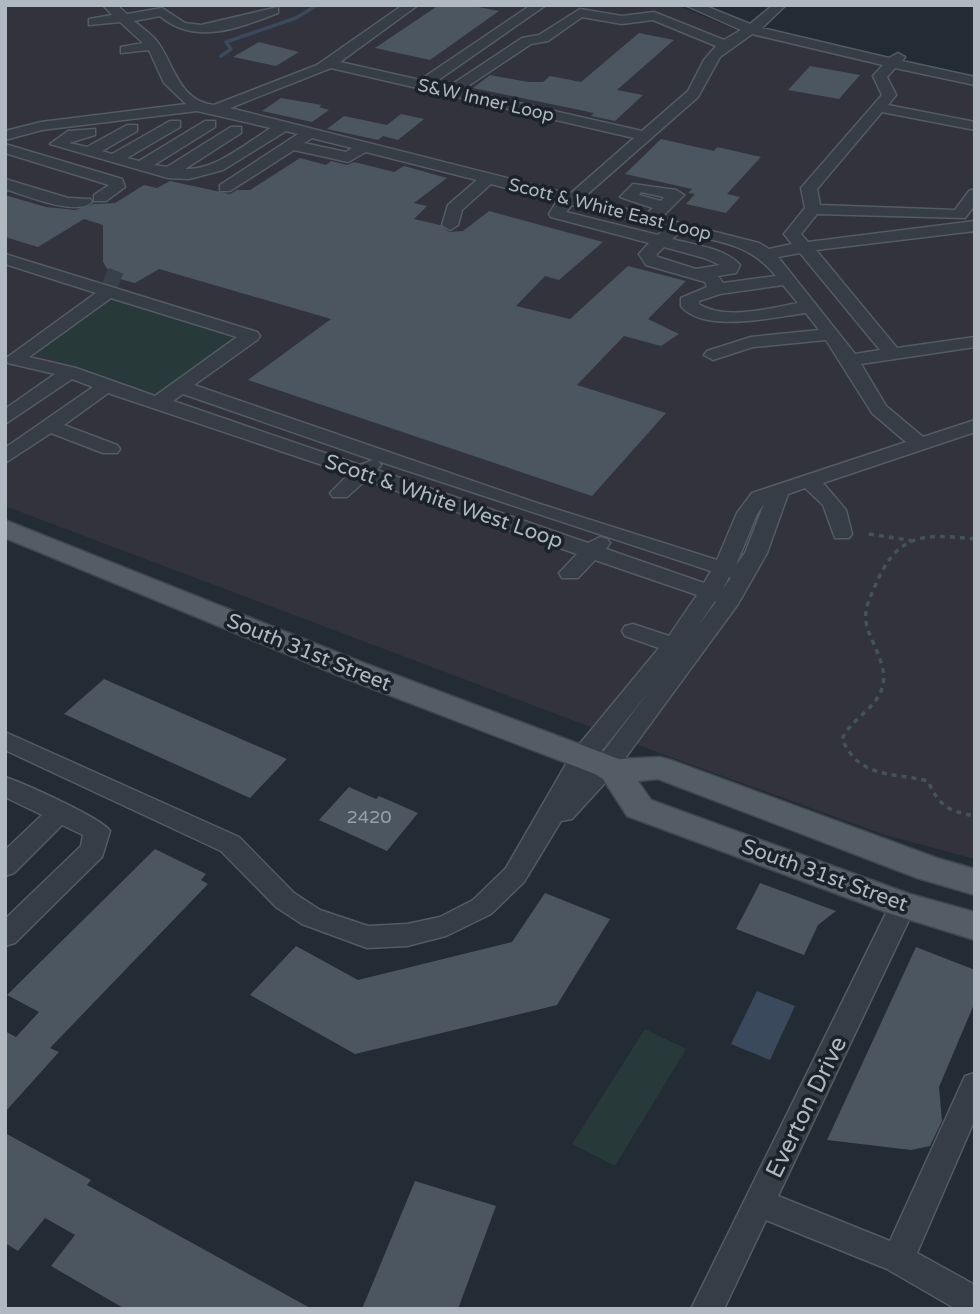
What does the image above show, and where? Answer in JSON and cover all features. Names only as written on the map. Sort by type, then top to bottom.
[{"type":"main road","name":"South 31st Street","points":[[5,528],[353,670],[600,765],[660,768],[903,859],[975,882]]},
{"type":"main road","name":"South 31st Street","points":[[600,765],[639,808],[904,905],[975,926]]},
{"type":"street","points":[[109,5],[153,46],[175,86],[197,107],[236,130],[266,138]]},
{"type":"street","points":[[141,166],[212,116],[346,53],[412,5]]},
{"type":"street","points":[[422,85],[540,5]]},
{"type":"street","points":[[691,5],[756,26],[975,81]]},
{"type":"street","points":[[716,5],[756,26]]},
{"type":"street","points":[[756,26],[780,5]]},
{"type":"street","points":[[94,22],[160,9],[179,26],[196,28],[232,25],[273,10]]},
{"type":"street","points":[[451,91],[527,41],[543,38],[580,13],[622,20],[654,16],[726,45]]},
{"type":"street","points":[[125,50],[153,46]]},
{"type":"street","points":[[346,53],[438,74]]},
{"type":"street","points":[[893,60],[975,72]]},
{"type":"street","points":[[813,209],[809,188],[889,94],[880,76],[893,60]]},
{"type":"street","name":"S&W Inner Loop","points":[[328,63],[644,136]]},
{"type":"street","points":[[158,89],[175,86]]},
{"type":"street","points":[[14,135],[41,126],[197,107]]},
{"type":"street","points":[[879,107],[975,126]]},
{"type":"street","points":[[14,135],[73,134],[175,124],[212,116]]},
{"type":"street","name":"Scott & White East Loop","points":[[212,116],[284,126],[753,246],[767,254]]},
{"type":"street","points":[[113,159],[175,124]]},
{"type":"street","points":[[14,135],[168,173],[189,174],[218,167],[284,126]]},
{"type":"street","points":[[90,152],[132,128]]},
{"type":"street","points":[[168,173],[236,130]]},
{"type":"street","points":[[57,144],[73,134]]},
{"type":"street","points":[[5,148],[108,176],[118,185],[92,200],[67,203],[5,184]]},
{"type":"street","points":[[5,162],[82,184],[108,176]]},
{"type":"street","points":[[813,209],[959,215],[974,195]]},
{"type":"street","points":[[570,199],[556,215],[661,241]]},
{"type":"street","points":[[649,220],[663,206]]},
{"type":"street","points":[[813,209],[792,234],[892,354]]},
{"type":"street","points":[[918,443],[879,409],[832,334],[767,254],[975,226]]},
{"type":"street","points":[[676,227],[649,251],[648,258],[712,279],[731,304],[732,309],[725,316]]},
{"type":"street","points":[[5,259],[53,279],[112,290],[251,336],[159,402]]},
{"type":"street","points":[[787,279],[694,294],[690,298],[690,306],[702,315],[725,316],[810,307]]},
{"type":"street","points":[[10,358],[112,290]]},
{"type":"street","points":[[713,355],[751,342],[832,334]]},
{"type":"street","points":[[850,360],[975,342]]},
{"type":"street","name":"Scott & White West Loop","points":[[10,358],[70,372],[147,401],[159,402],[720,596]]},
{"type":"street","points":[[5,418],[70,372]]},
{"type":"street","points":[[5,457],[106,386]]},
{"type":"street","name":"Scott & White West Loop","points":[[181,387],[609,533],[733,572]]},
{"type":"street","points":[[50,426],[110,449]]},
{"type":"street","points":[[5,740],[230,844],[285,900],[311,917],[367,937],[407,935],[446,926],[482,907],[515,875],[540,838],[600,765],[720,596],[779,492],[975,426]]},
{"type":"street","points":[[340,493],[382,456]]},
{"type":"street","points":[[810,482],[832,500],[840,514],[842,534]]},
{"type":"street","points":[[570,573],[609,533]]},
{"type":"street","points":[[633,631],[682,649]]},
{"type":"street","points":[[5,786],[61,811],[97,831],[93,850],[5,936]]},
{"type":"street","points":[[5,866],[61,811]]},
{"type":"street","name":"Everton Drive","points":[[707,1309],[904,905]]},
{"type":"street","points":[[898,1259],[975,1085]]},
{"type":"street","points":[[760,1203],[898,1259],[975,1302]]},
{"type":"lane","points":[[570,199],[700,87],[714,54],[756,26]]},
{"type":"lane","points":[[225,188],[310,133]]},
{"type":"lane","points":[[291,145],[348,157],[364,146]]},
{"type":"lane","points":[[450,225],[454,208],[489,178]]},
{"type":"lane","points":[[661,241],[717,256],[732,265],[730,269],[700,273]]},
{"type":"path","points":[[869,534],[916,541],[975,539]]},
{"type":"path","points":[[916,541],[903,545],[892,553],[871,596],[864,620],[882,668],[884,683],[877,700],[853,721],[842,739],[846,751],[860,767],[928,781],[937,801],[957,813],[975,816]]},
{"type":"shaded area","points":[[5,5],[676,5],[732,28],[800,47],[975,84],[975,859],[885,835],[662,754],[5,506]]},
{"type":"shaded area","points":[[115,298],[235,339],[157,394],[34,352]]},
{"type":"shaded area","points":[[645,1029],[686,1049],[615,1166],[572,1144]]},
{"type":"water","points":[[757,991],[795,1006],[770,1060],[731,1044]]},
{"type":"building","points":[[439,5],[468,5],[499,11],[430,60],[375,48]]},
{"type":"building","points":[[639,33],[674,40],[617,90],[643,95],[615,121],[591,116],[594,113],[473,88],[490,75],[528,82],[543,82],[550,76],[581,82]]},
{"type":"building","points":[[259,42],[299,52],[276,66],[233,57]]},
{"type":"building","points":[[810,66],[860,75],[839,99],[788,90]]},
{"type":"building","points":[[281,98],[322,105],[319,107],[329,110],[312,122],[262,111]]},
{"type":"building","points":[[401,114],[424,119],[398,140],[383,136],[378,140],[327,129],[344,116],[387,125]]},
{"type":"building","points":[[661,139],[714,151],[717,147],[761,157],[727,194],[740,197],[726,213],[686,204],[695,194],[688,193],[692,189],[625,174]]},
{"type":"building","points":[[300,158],[326,165],[331,161],[347,165],[354,162],[394,172],[404,166],[447,178],[414,203],[427,206],[414,219],[440,225],[449,232],[463,231],[489,211],[603,242],[559,280],[545,276],[516,306],[570,319],[628,266],[686,281],[648,319],[679,334],[661,346],[624,336],[577,385],[666,413],[592,496],[248,380],[331,319],[159,269],[135,283],[112,277],[103,262],[103,225],[84,219],[38,247],[5,237],[5,195],[46,207],[75,210],[94,204],[115,203],[144,185],[157,188],[170,181],[230,194],[237,190],[250,190]]},
{"type":"building","points":[[104,679],[287,759],[250,798],[64,714]]},
{"type":"building","points":[[349,787],[376,799],[379,796],[418,813],[387,851],[319,820]]},
{"type":"building","points":[[155,849],[206,874],[201,880],[208,884],[50,1048],[59,1052],[5,1112],[5,1031],[16,1037],[39,1012],[7,995]]},
{"type":"building","points":[[760,883],[836,911],[818,925],[804,955],[736,929]]},
{"type":"building","points":[[545,893],[610,919],[557,1005],[355,1054],[250,995],[296,946],[358,980],[512,942]]},
{"type":"building","points":[[916,947],[975,970],[975,1002],[939,1087],[942,1121],[930,1146],[911,1150],[827,1140]]},
{"type":"building","points":[[5,1133],[91,1180],[87,1185],[312,1309],[125,1309],[51,1266],[75,1235],[45,1218],[18,1251],[5,1243]]},
{"type":"building","points":[[415,1181],[496,1206],[458,1309],[362,1309]]},
{"type":"waterway","points":[[221,56],[231,49],[226,42],[296,18],[317,5]]},
{"type":"tunnel","points":[[105,276],[120,282]]}]
